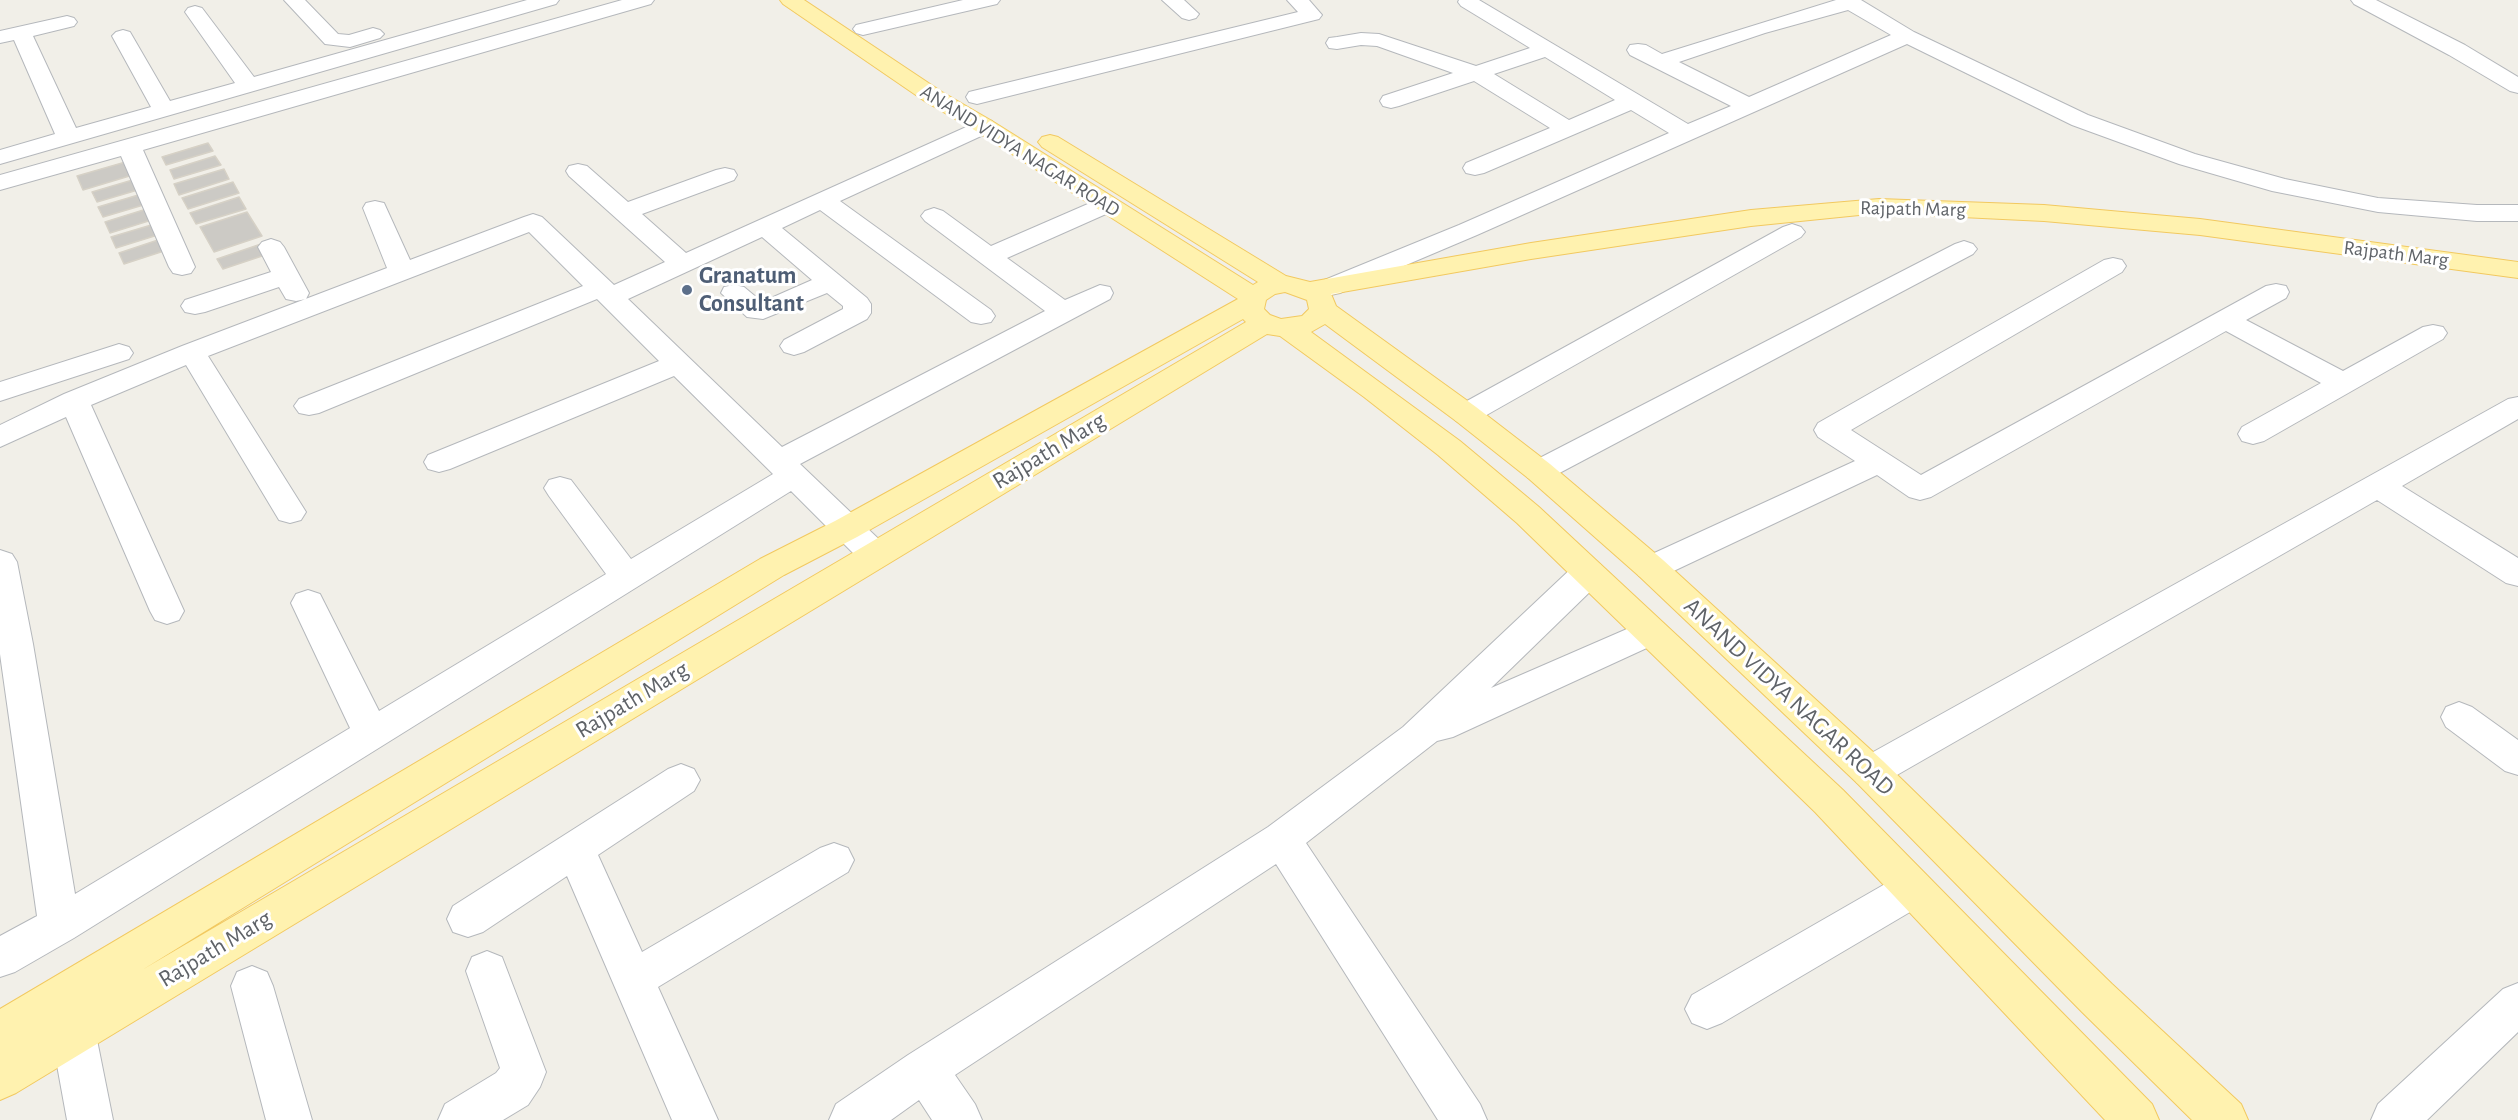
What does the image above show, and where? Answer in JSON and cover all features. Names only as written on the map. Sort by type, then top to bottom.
[{"type":"main road","name":"ANAND VIDYA NAGAR ROAD","points":[[790,0],[934,97],[984,126],[1106,205],[1374,390],[1449,448],[1528,516],[1829,801],[2136,1120]]},
{"type":"main road","name":"ANAND VIDYA NAGAR ROAD","points":[[822,0],[863,29],[1281,285]]},
{"type":"main road","name":"Rajpath Marg","points":[[1322,298],[1531,250],[1751,218],[1879,206],[2044,213],[2200,226],[2360,250],[2518,270]]},
{"type":"main road","name":"Rajpath Marg","points":[[1322,298],[1792,232],[1899,225],[2067,230],[2518,284]]},
{"type":"main road","points":[[1281,285],[1299,286],[1322,298],[1312,322],[1299,327],[1264,313],[1266,288],[1281,285]]},
{"type":"main road","name":"ANAND VIDYA NAGAR ROAD","points":[[1322,298],[1539,471],[1651,568],[1870,772],[2097,998],[2225,1120]]},
{"type":"main road","name":"Rajpath Marg","points":[[0,1078],[70,1013],[772,567],[1264,313]]},
{"type":"main road","name":"Rajpath Marg","points":[[0,1033],[70,1013],[875,555],[1264,313]]},
{"type":"street","points":[[294,0],[332,40],[343,42],[487,0]]},
{"type":"street","points":[[0,157],[549,0]]},
{"type":"street","points":[[863,29],[990,0]]},
{"type":"street","points":[[1172,0],[1189,14]]},
{"type":"street","points":[[977,97],[1312,15],[1297,0]]},
{"type":"street","points":[[2361,0],[2457,50],[2518,86]]},
{"type":"street","points":[[0,183],[630,2]]},
{"type":"street","points":[[1468,2],[1687,134]]},
{"type":"street","points":[[1661,61],[1849,2],[1907,36],[2080,120],[2187,159],[2281,186],[2378,205],[2477,213],[2518,213]]},
{"type":"street","points":[[195,12],[249,86]]},
{"type":"street","points":[[67,22],[11,35],[69,138]]},
{"type":"street","points":[[123,36],[164,110]]},
{"type":"street","points":[[1322,298],[1468,230],[1907,36]]},
{"type":"street","points":[[1337,43],[1361,39],[1379,40],[1409,49],[1450,66],[1477,73],[1568,129]]},
{"type":"street","points":[[1390,101],[1546,50]]},
{"type":"street","points":[[1638,50],[1749,106]]},
{"type":"street","points":[[1475,168],[1632,101]]},
{"type":"street","points":[[309,406],[683,264],[984,126]]},
{"type":"street","points":[[129,146],[182,267]]},
{"type":"street","points":[[578,171],[683,264]]},
{"type":"street","points":[[625,212],[725,175]]},
{"type":"street","points":[[822,200],[981,316]]},
{"type":"street","points":[[989,256],[1106,205]]},
{"type":"street","points":[[375,208],[402,272]]},
{"type":"street","points":[[934,216],[1062,311]]},
{"type":"street","points":[[0,437],[74,401],[192,352],[533,222],[875,555]]},
{"type":"street","points":[[764,226],[857,304],[856,313],[794,346]]},
{"type":"street","points":[[1466,414],[1792,232]]},
{"type":"street","points":[[271,247],[304,309]]},
{"type":"street","points":[[1539,471],[1964,249]]},
{"type":"street","points":[[2113,266],[1829,429],[1920,489],[2276,292]]},
{"type":"street","points":[[195,306],[286,276]]},
{"type":"street","points":[[734,293],[757,312],[830,282]]},
{"type":"street","points":[[0,958],[60,925],[627,577],[785,469],[1062,311],[1100,293]]},
{"type":"street","points":[[2226,320],[2343,383]]},
{"type":"street","points":[[2253,434],[2433,333]]},
{"type":"street","points":[[192,352],[290,512]]},
{"type":"street","points":[[0,392],[119,353]]},
{"type":"street","points":[[438,462],[678,364]]},
{"type":"street","points":[[74,401],[167,611]]},
{"type":"street","points":[[1870,772],[2518,406]]},
{"type":"street","points":[[1651,568],[1879,462]]},
{"type":"street","points":[[2379,486],[2514,566]]},
{"type":"street","points":[[560,488],[627,577]]},
{"type":"street","points":[[0,562],[8,647],[60,925]]},
{"type":"street","points":[[852,1120],[924,1070],[1282,839],[1416,738],[1588,573]]},
{"type":"street","points":[[308,603],[372,734]]},
{"type":"street","points":[[1416,738],[1650,632]]},
{"type":"street","points":[[2459,717],[2518,760]]},
{"type":"street","points":[[468,919],[681,780]]},
{"type":"street","points":[[1282,839],[1464,1120]]},
{"type":"street","points":[[575,849],[695,1120]]},
{"type":"street","points":[[632,980],[834,860]]},
{"type":"street","points":[[1707,1009],[1913,889]]},
{"type":"street","points":[[460,1120],[512,1089],[524,1072],[487,971]]},
{"type":"street","points":[[252,986],[289,1120]]},
{"type":"street","points":[[2394,1120],[2518,1003]]},
{"type":"street","points":[[70,1013],[90,1120]]},
{"type":"street","points":[[924,1070],[959,1120]]},
{"type":"building","points":[[208,143],[213,151],[166,165],[162,157]]},
{"type":"building","points":[[215,156],[221,165],[174,179],[170,170]]},
{"type":"building","points":[[129,161],[136,174],[83,190],[77,176]]},
{"type":"building","points":[[224,169],[229,179],[179,195],[174,184]]},
{"type":"building","points":[[136,179],[141,189],[97,202],[92,192]]},
{"type":"building","points":[[233,182],[239,193],[188,209],[182,198]]},
{"type":"building","points":[[145,193],[150,203],[103,217],[98,207]]},
{"type":"building","points":[[239,197],[246,209],[196,224],[190,213]]},
{"type":"building","points":[[153,207],[158,218],[110,233],[105,222]]},
{"type":"building","points":[[247,212],[262,236],[214,252],[200,227]]},
{"type":"building","points":[[158,223],[164,233],[116,248],[111,237]]},
{"type":"building","points":[[167,237],[173,248],[124,264],[119,253]]},
{"type":"building","points":[[264,243],[271,253],[223,269],[217,259]]},
{"type":"place","name":"Granatum Consultant","points":[[687,290]]}]
